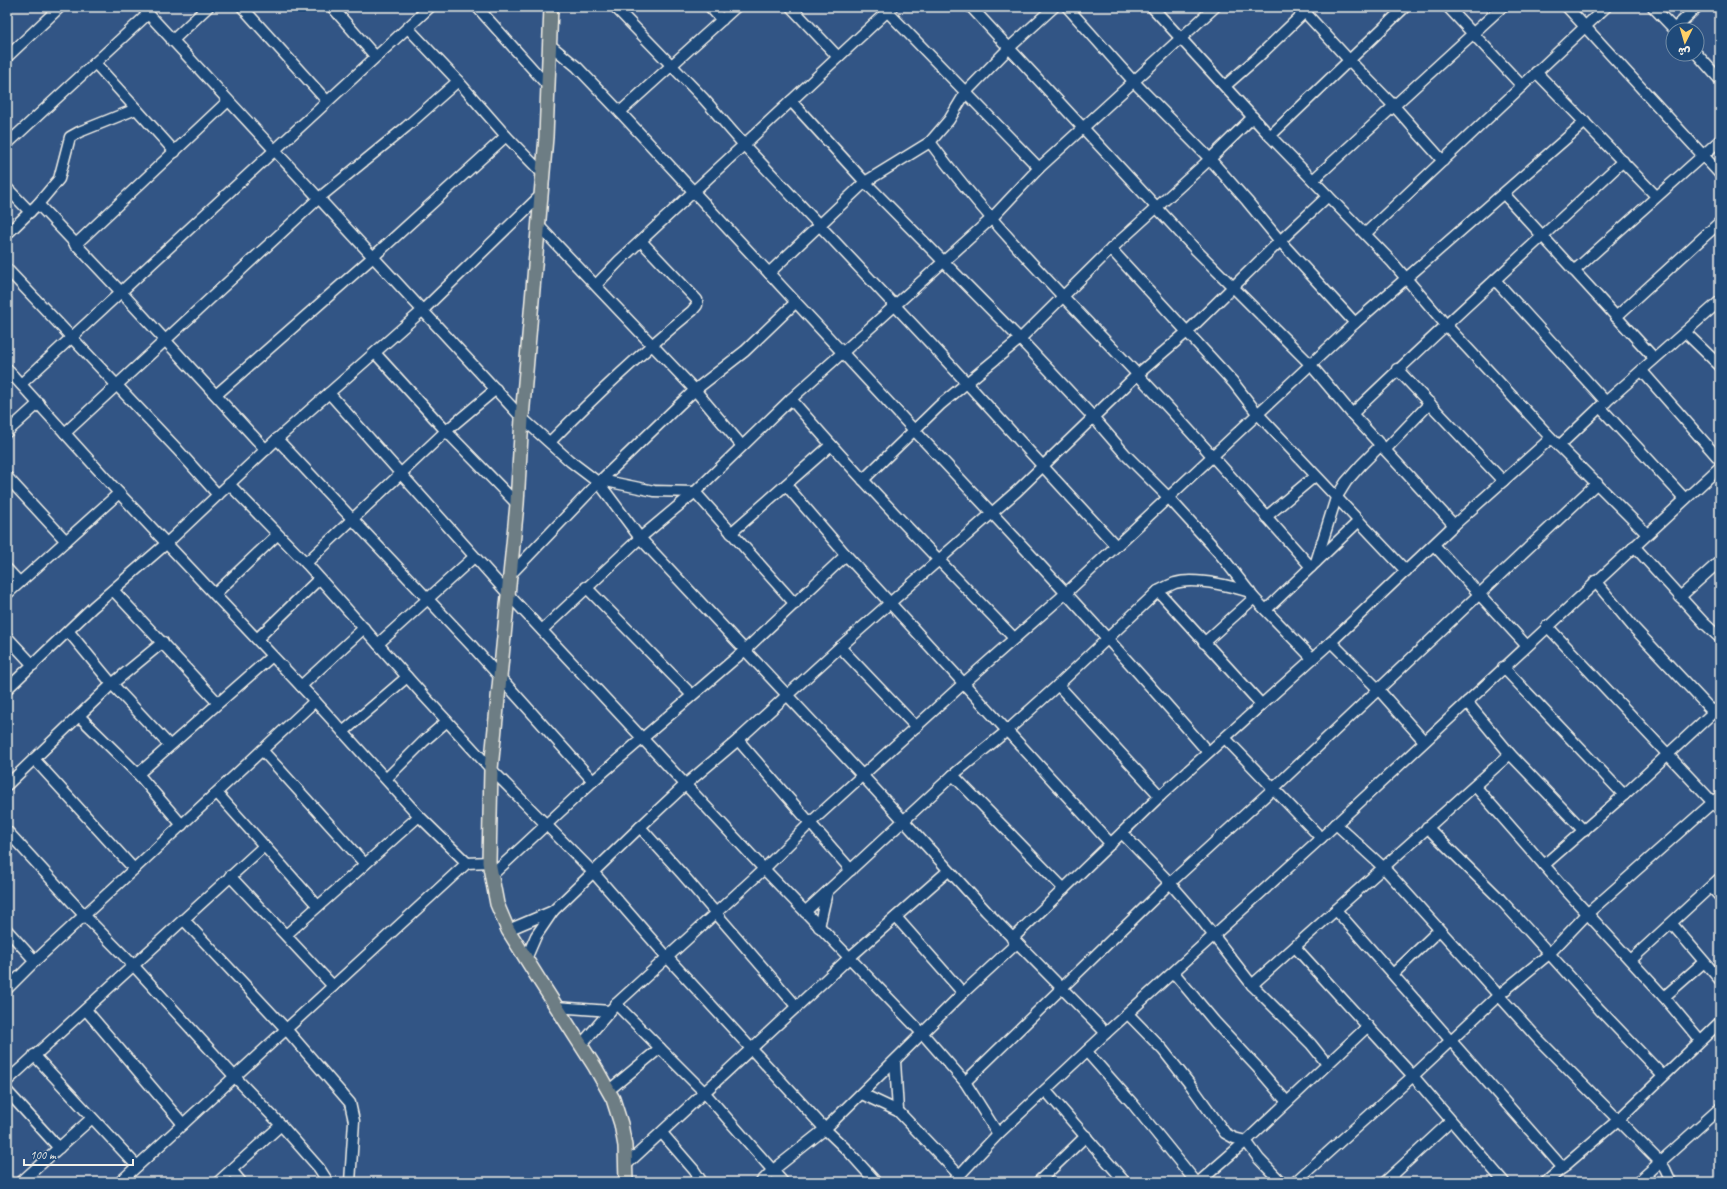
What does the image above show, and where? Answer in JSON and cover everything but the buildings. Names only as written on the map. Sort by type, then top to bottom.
[{"type":"main road","points":[[551,7],[548,86],[539,226],[522,418],[517,504],[491,769],[489,862],[497,904],[508,930],[581,1045],[608,1091],[621,1124],[628,1176]]},
{"type":"street","points":[[7,57],[60,7]]},
{"type":"street","points":[[172,41],[208,7]]},
{"type":"street","points":[[242,7],[327,101]]},
{"type":"street","points":[[332,7],[375,56]]},
{"type":"street","points":[[21,384],[375,56],[430,7]]},
{"type":"street","points":[[477,7],[548,86]]},
{"type":"street","points":[[615,7],[672,65],[744,145],[820,224],[1116,546]]},
{"type":"street","points":[[710,7],[722,20]]},
{"type":"street","points":[[620,112],[736,7]]},
{"type":"street","points":[[791,7],[838,58]]},
{"type":"street","points":[[971,7],[1156,207],[1233,288],[1310,364],[1352,414],[1454,525]]},
{"type":"street","points":[[769,273],[865,182],[930,142],[949,120],[966,92],[1009,48],[1054,7]]},
{"type":"street","points":[[1067,7],[1134,82],[1210,159],[1280,241],[1355,323]]},
{"type":"street","points":[[1152,7],[1270,136],[1366,233],[1407,277],[1446,325],[1551,438],[1647,534]]},
{"type":"street","points":[[542,630],[586,587],[640,538],[695,492],[842,352],[895,306],[942,261],[992,218],[1039,168],[1215,7]]},
{"type":"street","points":[[1270,136],[1404,7]]},
{"type":"street","points":[[1448,7],[1474,33],[1522,86]]},
{"type":"street","points":[[1313,180],[1502,7]]},
{"type":"street","points":[[1567,7],[1720,174]]},
{"type":"street","points":[[1366,233],[1606,7]]},
{"type":"street","points":[[1653,7],[1667,22]]},
{"type":"street","points":[[1681,22],[1697,7]]},
{"type":"street","points":[[596,285],[641,241],[838,58],[888,8],[1039,168]]},
{"type":"street","points":[[1225,86],[1257,58],[1305,9],[1349,60],[1394,106],[1443,160]]},
{"type":"street","points":[[7,144],[95,63],[145,10],[172,41],[522,418],[570,461],[600,482],[640,538],[862,775],[948,872],[1106,1033]]},
{"type":"street","points":[[408,28],[458,81],[506,136],[543,174]]},
{"type":"street","points":[[549,44],[576,67],[620,112],[1066,593],[1208,751]]},
{"type":"street","points":[[1704,62],[1720,80]]},
{"type":"street","points":[[95,63],[175,152]]},
{"type":"street","points":[[1536,72],[1656,196]]},
{"type":"street","points":[[65,433],[319,198],[406,127],[458,81]]},
{"type":"street","points":[[75,245],[228,101]]},
{"type":"street","points":[[791,101],[865,182],[1020,339],[1093,417],[1125,454],[1168,497],[1220,554],[1252,595],[1312,658]]},
{"type":"street","points":[[7,234],[38,204],[61,177],[70,137],[79,132],[136,110]]},
{"type":"street","points":[[863,480],[914,430],[966,383],[1020,339],[1111,249],[1210,159],[1253,117]]},
{"type":"street","points":[[581,1045],[613,1007],[764,869],[810,823],[862,775],[964,682],[1066,593],[1355,323],[1585,122]]},
{"type":"street","points":[[216,395],[373,257],[506,136]]},
{"type":"street","points":[[1574,271],[1720,140]]},
{"type":"street","points":[[930,142],[958,180],[1024,256],[1138,374],[1266,517],[1314,565]]},
{"type":"street","points":[[1352,414],[1397,369],[1496,281],[1623,161]]},
{"type":"street","points":[[7,188],[30,212]]},
{"type":"street","points":[[1504,194],[1654,358]]},
{"type":"street","points":[[7,689],[278,439],[422,310],[541,195]]},
{"type":"street","points":[[526,959],[536,936],[553,911],[640,827],[685,785],[738,740],[840,647],[992,513],[1138,374],[1188,331],[1328,196]]},
{"type":"street","points":[[38,204],[266,450]]},
{"type":"street","points":[[1616,317],[1720,222]]},
{"type":"street","points":[[539,226],[596,285],[650,345],[695,390],[742,446]]},
{"type":"street","points":[[550,442],[586,405],[650,345],[692,311],[697,305],[696,300],[641,241]]},
{"type":"street","points":[[1111,249],[1188,331],[1233,382],[1257,413],[1406,571]]},
{"type":"street","points":[[7,269],[218,495]]},
{"type":"street","points":[[1496,281],[1685,499]]},
{"type":"street","points":[[1559,446],[1642,371],[1654,358],[1686,333],[1720,301]]},
{"type":"street","points":[[510,575],[600,482],[695,390],[745,352],[796,302]]},
{"type":"street","points":[[1686,333],[1720,366]]},
{"type":"street","points":[[375,353],[446,431],[517,504]]},
{"type":"street","points":[[7,369],[119,493],[257,638],[272,656],[387,778],[419,816],[467,863]]},
{"type":"street","points":[[1397,369],[1503,481]]},
{"type":"street","points":[[1642,371],[1720,460]]},
{"type":"street","points":[[306,563],[446,431],[496,389]]},
{"type":"street","points":[[329,393],[474,557],[642,739],[819,927],[922,1033],[965,1082],[998,1134]]},
{"type":"street","points":[[791,399],[863,480],[1014,638]]},
{"type":"street","points":[[7,432],[39,403]]},
{"type":"street","points":[[1314,565],[1336,498],[1346,482],[1361,464],[1383,448],[1430,403]]},
{"type":"street","points":[[761,1182],[772,1171],[825,1129],[862,1094],[1015,941],[1064,889],[1160,796],[1208,751],[1225,738],[1331,642],[1454,525],[1551,438]]},
{"type":"street","points":[[278,439],[500,678],[592,781]]},
{"type":"street","points":[[731,533],[831,445]]},
{"type":"street","points":[[862,1094],[898,1111],[956,1179],[998,1134],[1046,1091],[1106,1033],[1174,973],[1321,838],[1526,645],[1720,467]]},
{"type":"street","points":[[1266,517],[1315,476]]},
{"type":"street","points":[[7,477],[66,541]]},
{"type":"street","points":[[600,482],[654,491],[695,492],[795,604]]},
{"type":"street","points":[[965,1082],[1170,883],[1274,788],[1597,483]]},
{"type":"street","points":[[229,484],[277,535],[306,563],[491,769],[593,872],[667,957],[825,1129],[849,1152],[876,1182]]},
{"type":"street","points":[[786,485],[846,555],[1111,844]]},
{"type":"street","points":[[7,594],[119,493]]},
{"type":"street","points":[[1266,610],[1359,522]]},
{"type":"street","points":[[215,594],[277,535]]},
{"type":"street","points":[[1434,545],[1526,645]]},
{"type":"street","points":[[1634,546],[1680,597],[1720,638]]},
{"type":"street","points":[[491,876],[592,781],[745,650],[846,555]]},
{"type":"street","points":[[378,644],[474,557]]},
{"type":"street","points":[[1680,597],[1720,562]]},
{"type":"street","points":[[7,569],[19,582]]},
{"type":"street","points":[[257,638],[319,579]]},
{"type":"street","points":[[1544,865],[1624,795],[1717,709],[1634,628],[1595,581]]},
{"type":"street","points":[[805,912],[904,822],[953,775],[1008,730],[1058,685],[1158,591],[1177,583],[1200,582],[1226,585],[1252,595]]},
{"type":"street","points":[[586,587],[692,695]]},
{"type":"street","points":[[113,590],[218,702]]},
{"type":"street","points":[[1158,591],[1261,704]]},
{"type":"street","points":[[1204,643],[1252,595]]},
{"type":"street","points":[[1295,1182],[1413,1076],[1499,995],[1549,954],[1587,914],[1718,803],[1547,626]]},
{"type":"street","points":[[301,686],[364,628]]},
{"type":"street","points":[[68,632],[112,684],[169,745]]},
{"type":"street","points":[[7,637],[33,665]]},
{"type":"street","points":[[7,785],[112,684],[163,642]]},
{"type":"street","points":[[1331,642],[1378,689],[1424,741]]},
{"type":"street","points":[[840,647],[916,727]]},
{"type":"street","points":[[138,774],[169,745],[272,656]]},
{"type":"street","points":[[1503,667],[1624,795]]},
{"type":"street","points":[[343,732],[407,677]]},
{"type":"street","points":[[1058,685],[1160,796]]},
{"type":"street","points":[[7,989],[35,961],[315,701]]},
{"type":"street","points":[[1467,702],[1510,754],[1584,831]]},
{"type":"street","points":[[79,716],[138,774],[182,825]]},
{"type":"street","points":[[387,778],[424,740],[447,721]]},
{"type":"street","points":[[1225,738],[1321,838]]},
{"type":"street","points":[[738,740],[851,870]]},
{"type":"street","points":[[262,750],[365,864]]},
{"type":"street","points":[[1252,985],[1510,754]]},
{"type":"street","points":[[34,759],[134,869]]},
{"type":"street","points":[[953,775],[1064,889]]},
{"type":"street","points":[[1475,786],[1587,914],[1664,997],[1700,1040]]},
{"type":"street","points":[[217,793],[317,905]]},
{"type":"street","points":[[286,935],[317,905],[419,816]]},
{"type":"street","points":[[1336,824],[1384,868],[1539,1040],[1660,1162],[1671,1182]]},
{"type":"street","points":[[640,827],[797,1007]]},
{"type":"street","points":[[1427,827],[1484,883],[1600,1010],[1664,1076]]},
{"type":"street","points":[[7,831],[84,916],[133,965],[234,1076],[281,1125],[319,1168],[328,1182]]},
{"type":"street","points":[[1122,833],[1170,883],[1214,935],[1252,985],[1302,1034],[1327,1064]]},
{"type":"street","points":[[7,1081],[264,846]]},
{"type":"street","points":[[120,1182],[467,863],[489,862]]},
{"type":"street","points":[[628,1176],[662,1133],[704,1092],[849,958],[948,872]]},
{"type":"street","points":[[230,876],[333,986]]},
{"type":"street","points":[[1631,960],[1672,924],[1720,878]]},
{"type":"street","points":[[1711,887],[1720,897]]},
{"type":"street","points":[[819,927],[827,892]]},
{"type":"street","points":[[1336,910],[1563,1168]]},
{"type":"street","points":[[508,930],[553,911]]},
{"type":"street","points":[[896,917],[963,993]]},
{"type":"street","points":[[184,920],[286,1028],[350,1103],[354,1121],[350,1182]]},
{"type":"street","points":[[1672,924],[1720,980]]},
{"type":"street","points":[[7,930],[35,961]]},
{"type":"street","points":[[1393,974],[1439,930]]},
{"type":"street","points":[[1295,947],[1413,1076],[1504,1182]]},
{"type":"street","points":[[1664,997],[1704,962]]},
{"type":"street","points":[[1174,973],[1214,1022],[1257,1067],[1287,1102]]},
{"type":"street","points":[[556,1007],[613,1007],[660,1048],[704,1092],[772,1171],[784,1182]]},
{"type":"street","points":[[86,1010],[183,1124]]},
{"type":"street","points":[[1128,1014],[1162,1050],[1192,1087],[1225,1133],[1234,1138],[1246,1141],[1259,1159],[1281,1182]]},
{"type":"street","points":[[1546,1182],[1618,1120],[1720,1022]]},
{"type":"street","points":[[1087,1052],[1198,1182],[1246,1141],[1368,1026]]},
{"type":"street","points":[[608,1091],[660,1048]]},
{"type":"street","points":[[34,1055],[137,1166]]},
{"type":"street","points":[[895,1060],[898,1111]]},
{"type":"street","points":[[7,1091],[59,1148]]},
{"type":"street","points":[[1046,1091],[1125,1182]]},
{"type":"street","points":[[1638,1182],[1720,1108]]},
{"type":"street","points":[[22,1182],[92,1118]]},
{"type":"street","points":[[1385,1182],[1451,1121]]},
{"type":"street","points":[[218,1182],[281,1125]]},
{"type":"street","points":[[662,1133],[694,1170],[702,1182]]},
{"type":"street","points":[[1045,1180],[1086,1136]]},
{"type":"street","points":[[231,1170],[242,1182]]}]
